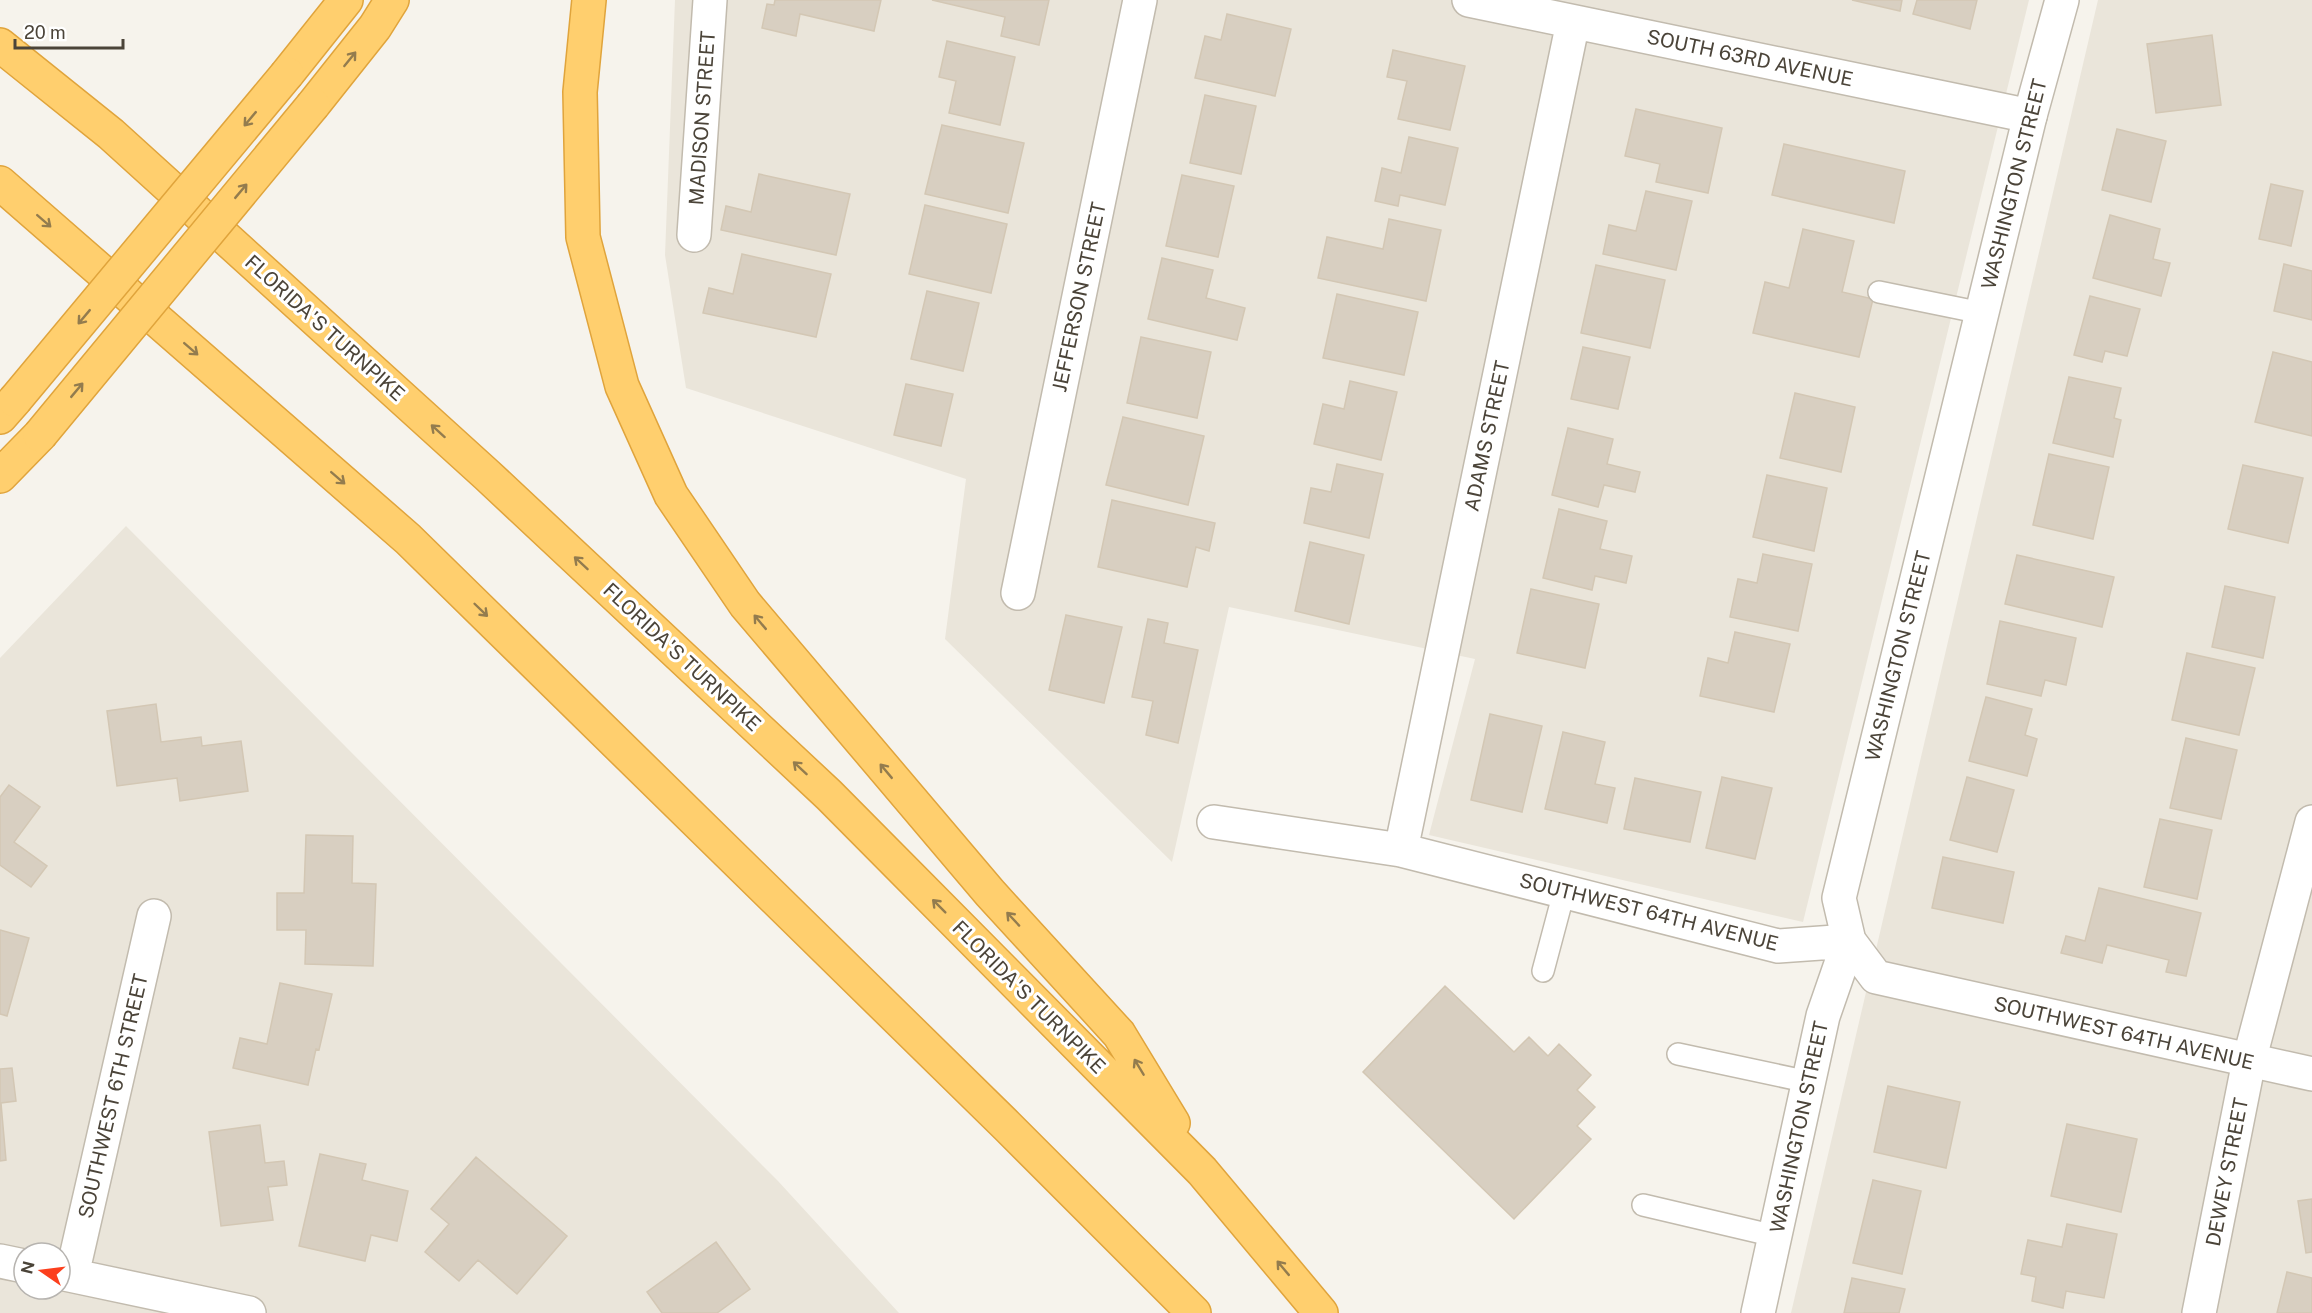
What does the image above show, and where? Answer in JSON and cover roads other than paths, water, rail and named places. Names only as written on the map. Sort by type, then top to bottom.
[{"type":"highway","points":[[7,409],[346,0]]},
{"type":"highway","points":[[0,476],[39,435],[313,105],[375,27],[392,0]]},
{"type":"highway","points":[[589,0],[580,92],[583,237],[622,386],[671,495],[745,604],[990,894],[1119,1034],[1202,1171]]},
{"type":"highway","name":"FLORIDA'S TURNPIKE","points":[[0,45],[111,134],[496,483],[829,795],[1202,1171],[1321,1313]]},
{"type":"highway","points":[[0,183],[408,539],[1007,1126],[1194,1313]]},
{"type":"street","name":"MADISON STREET","points":[[694,235],[711,0]]},
{"type":"street","name":"JEFFERSON STREET","points":[[1018,593],[1140,0]]},
{"type":"street","name":"SOUTH 63RD AVENUE","points":[[1469,0],[2030,116]]},
{"type":"street","name":"WASHINGTON STREET","points":[[1758,1313],[1823,1016],[1850,941],[1839,898],[2030,116],[2062,0]]},
{"type":"street","name":"ADAMS STREET","points":[[1401,850],[1573,22]]},
{"type":"street","name":"SOUTHWEST 64TH AVENUE","points":[[1214,822],[1401,850],[1778,946],[1850,941],[1876,977],[2312,1074]]},
{"type":"street","name":"DEWEY STREET","points":[[2199,1313],[2249,1061],[2312,822]]},
{"type":"street","name":"SOUTHWEST 6TH STREET","points":[[72,1250],[154,916]]},
{"type":"street","points":[[72,1275],[249,1313]]},
{"type":"lane","points":[[1879,292],[1982,313]]},
{"type":"lane","points":[[1543,971],[1564,892]]},
{"type":"lane","points":[[1678,1054],[1809,1082]]},
{"type":"lane","points":[[1643,1205],[1775,1236]]}]
